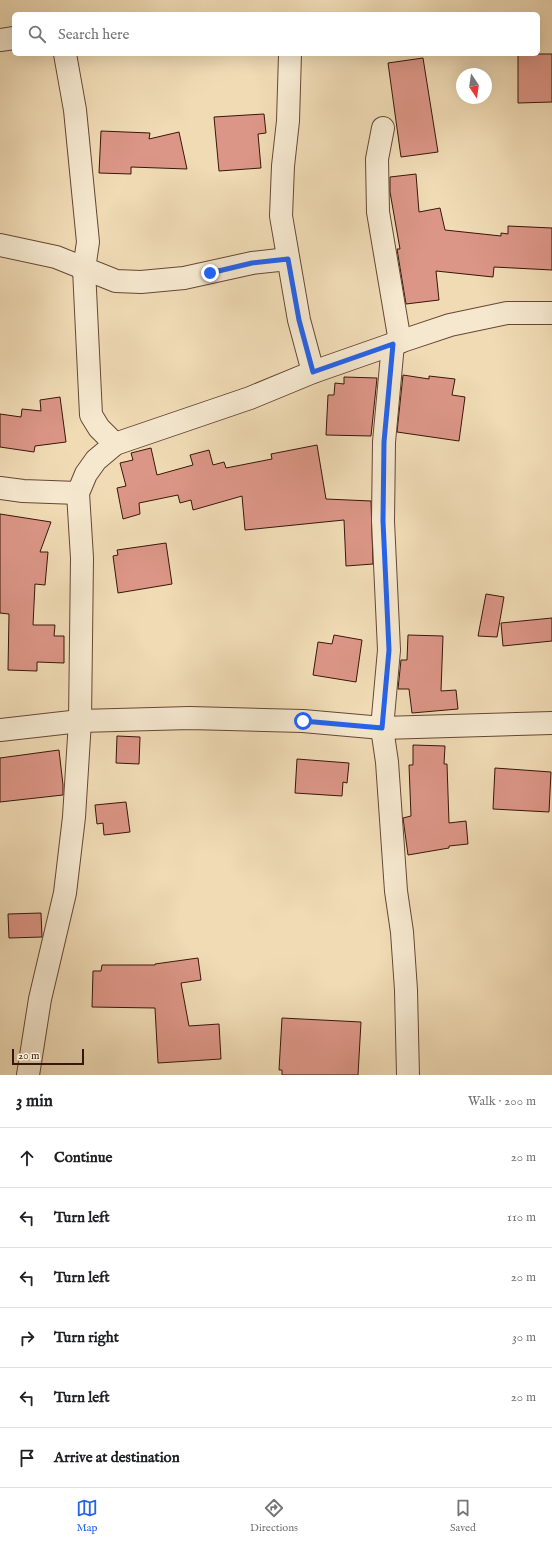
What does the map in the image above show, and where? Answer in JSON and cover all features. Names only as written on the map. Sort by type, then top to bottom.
[{"type":"street","points":[[0,40],[12,38]]},
{"type":"street","points":[[66,56],[75,110],[88,242],[84,269],[91,415],[99,428],[115,444]]},
{"type":"street","points":[[290,56],[288,121],[283,166],[281,216],[299,320],[313,372]]},
{"type":"street","points":[[383,128],[377,159],[378,212],[396,343],[384,442],[383,521],[389,650],[382,728],[387,762],[396,891],[402,932],[406,990],[408,1075]]},
{"type":"street","points":[[0,245],[56,257],[116,281],[141,282],[184,278],[252,263],[288,259]]},
{"type":"street","points":[[28,1075],[40,999],[65,893],[74,817],[80,721],[82,558],[78,493],[86,474],[96,460],[115,444],[250,398],[313,372],[450,324],[507,313],[552,313]]},
{"type":"street","points":[[0,488],[23,491],[78,493]]},
{"type":"street","points":[[0,730],[80,721],[190,718],[303,721],[382,728],[552,723]]},
{"type":"building","points":[[540,54],[552,54],[552,102],[518,103],[518,56],[540,56]]},
{"type":"building","points":[[423,58],[438,152],[401,157],[388,63]]},
{"type":"building","points":[[264,114],[266,133],[258,134],[261,168],[219,171],[214,117]]},
{"type":"building","points":[[101,131],[150,133],[149,139],[179,132],[187,169],[131,167],[131,174],[99,173]]},
{"type":"building","points":[[416,174],[419,212],[440,208],[445,230],[501,236],[501,233],[508,234],[508,226],[552,228],[552,270],[494,267],[493,277],[436,271],[439,300],[406,304],[397,249],[400,249],[390,192],[390,177]]},
{"type":"building","points":[[403,375],[429,379],[429,376],[455,379],[452,395],[465,397],[459,441],[397,432]]},
{"type":"building","points":[[344,377],[377,378],[371,436],[326,435],[328,395],[334,395],[335,383],[344,384]]},
{"type":"building","points":[[60,397],[66,442],[35,446],[34,452],[0,447],[0,414],[21,417],[22,409],[41,411],[40,400]]},
{"type":"building","points":[[317,445],[326,499],[371,501],[373,564],[346,566],[344,520],[245,530],[242,496],[193,510],[191,500],[180,503],[178,495],[139,503],[140,514],[123,519],[117,488],[126,486],[120,463],[133,460],[131,453],[151,448],[157,475],[193,465],[190,455],[209,450],[213,465],[224,462],[226,468],[272,459],[271,454]]},
{"type":"building","points":[[0,514],[51,522],[40,552],[48,552],[45,585],[35,584],[33,625],[55,625],[54,636],[64,636],[64,663],[37,662],[37,671],[8,670],[9,614],[0,613]]},
{"type":"building","points":[[166,543],[172,584],[118,593],[113,556],[118,555],[117,550]]},
{"type":"building","points":[[486,594],[504,597],[497,637],[478,636]]},
{"type":"building","points":[[552,618],[552,641],[503,646],[501,623]]},
{"type":"building","points":[[334,635],[362,640],[356,682],[313,675],[318,642],[332,644]]},
{"type":"building","points":[[408,635],[443,636],[441,691],[456,690],[458,709],[412,713],[409,689],[398,689],[401,660],[407,660]]},
{"type":"building","points":[[117,736],[140,737],[139,764],[116,763]]},
{"type":"building","points":[[413,745],[445,746],[444,764],[447,764],[449,823],[466,821],[468,844],[449,846],[449,848],[408,855],[403,818],[411,816],[409,765],[413,765]]},
{"type":"building","points":[[59,750],[63,795],[0,802],[0,758]]},
{"type":"building","points":[[297,759],[349,763],[347,783],[343,782],[342,796],[295,793]]},
{"type":"building","points":[[495,768],[551,772],[549,812],[493,809]]},
{"type":"building","points":[[126,802],[130,832],[104,835],[103,823],[97,824],[95,805]]},
{"type":"building","points":[[41,913],[42,937],[9,938],[8,914]]},
{"type":"building","points":[[198,958],[201,980],[181,983],[189,1026],[219,1024],[221,1059],[158,1063],[155,1008],[92,1007],[93,971],[101,971],[102,965],[155,965]]},
{"type":"building","points":[[282,1018],[361,1022],[358,1075],[282,1075],[282,1070],[279,1070]]},
{"type":"route","points":[[210,273],[266,260],[288,259],[299,320],[313,372],[393,344],[384,442],[383,521],[389,650],[382,728],[303,721]]}]
